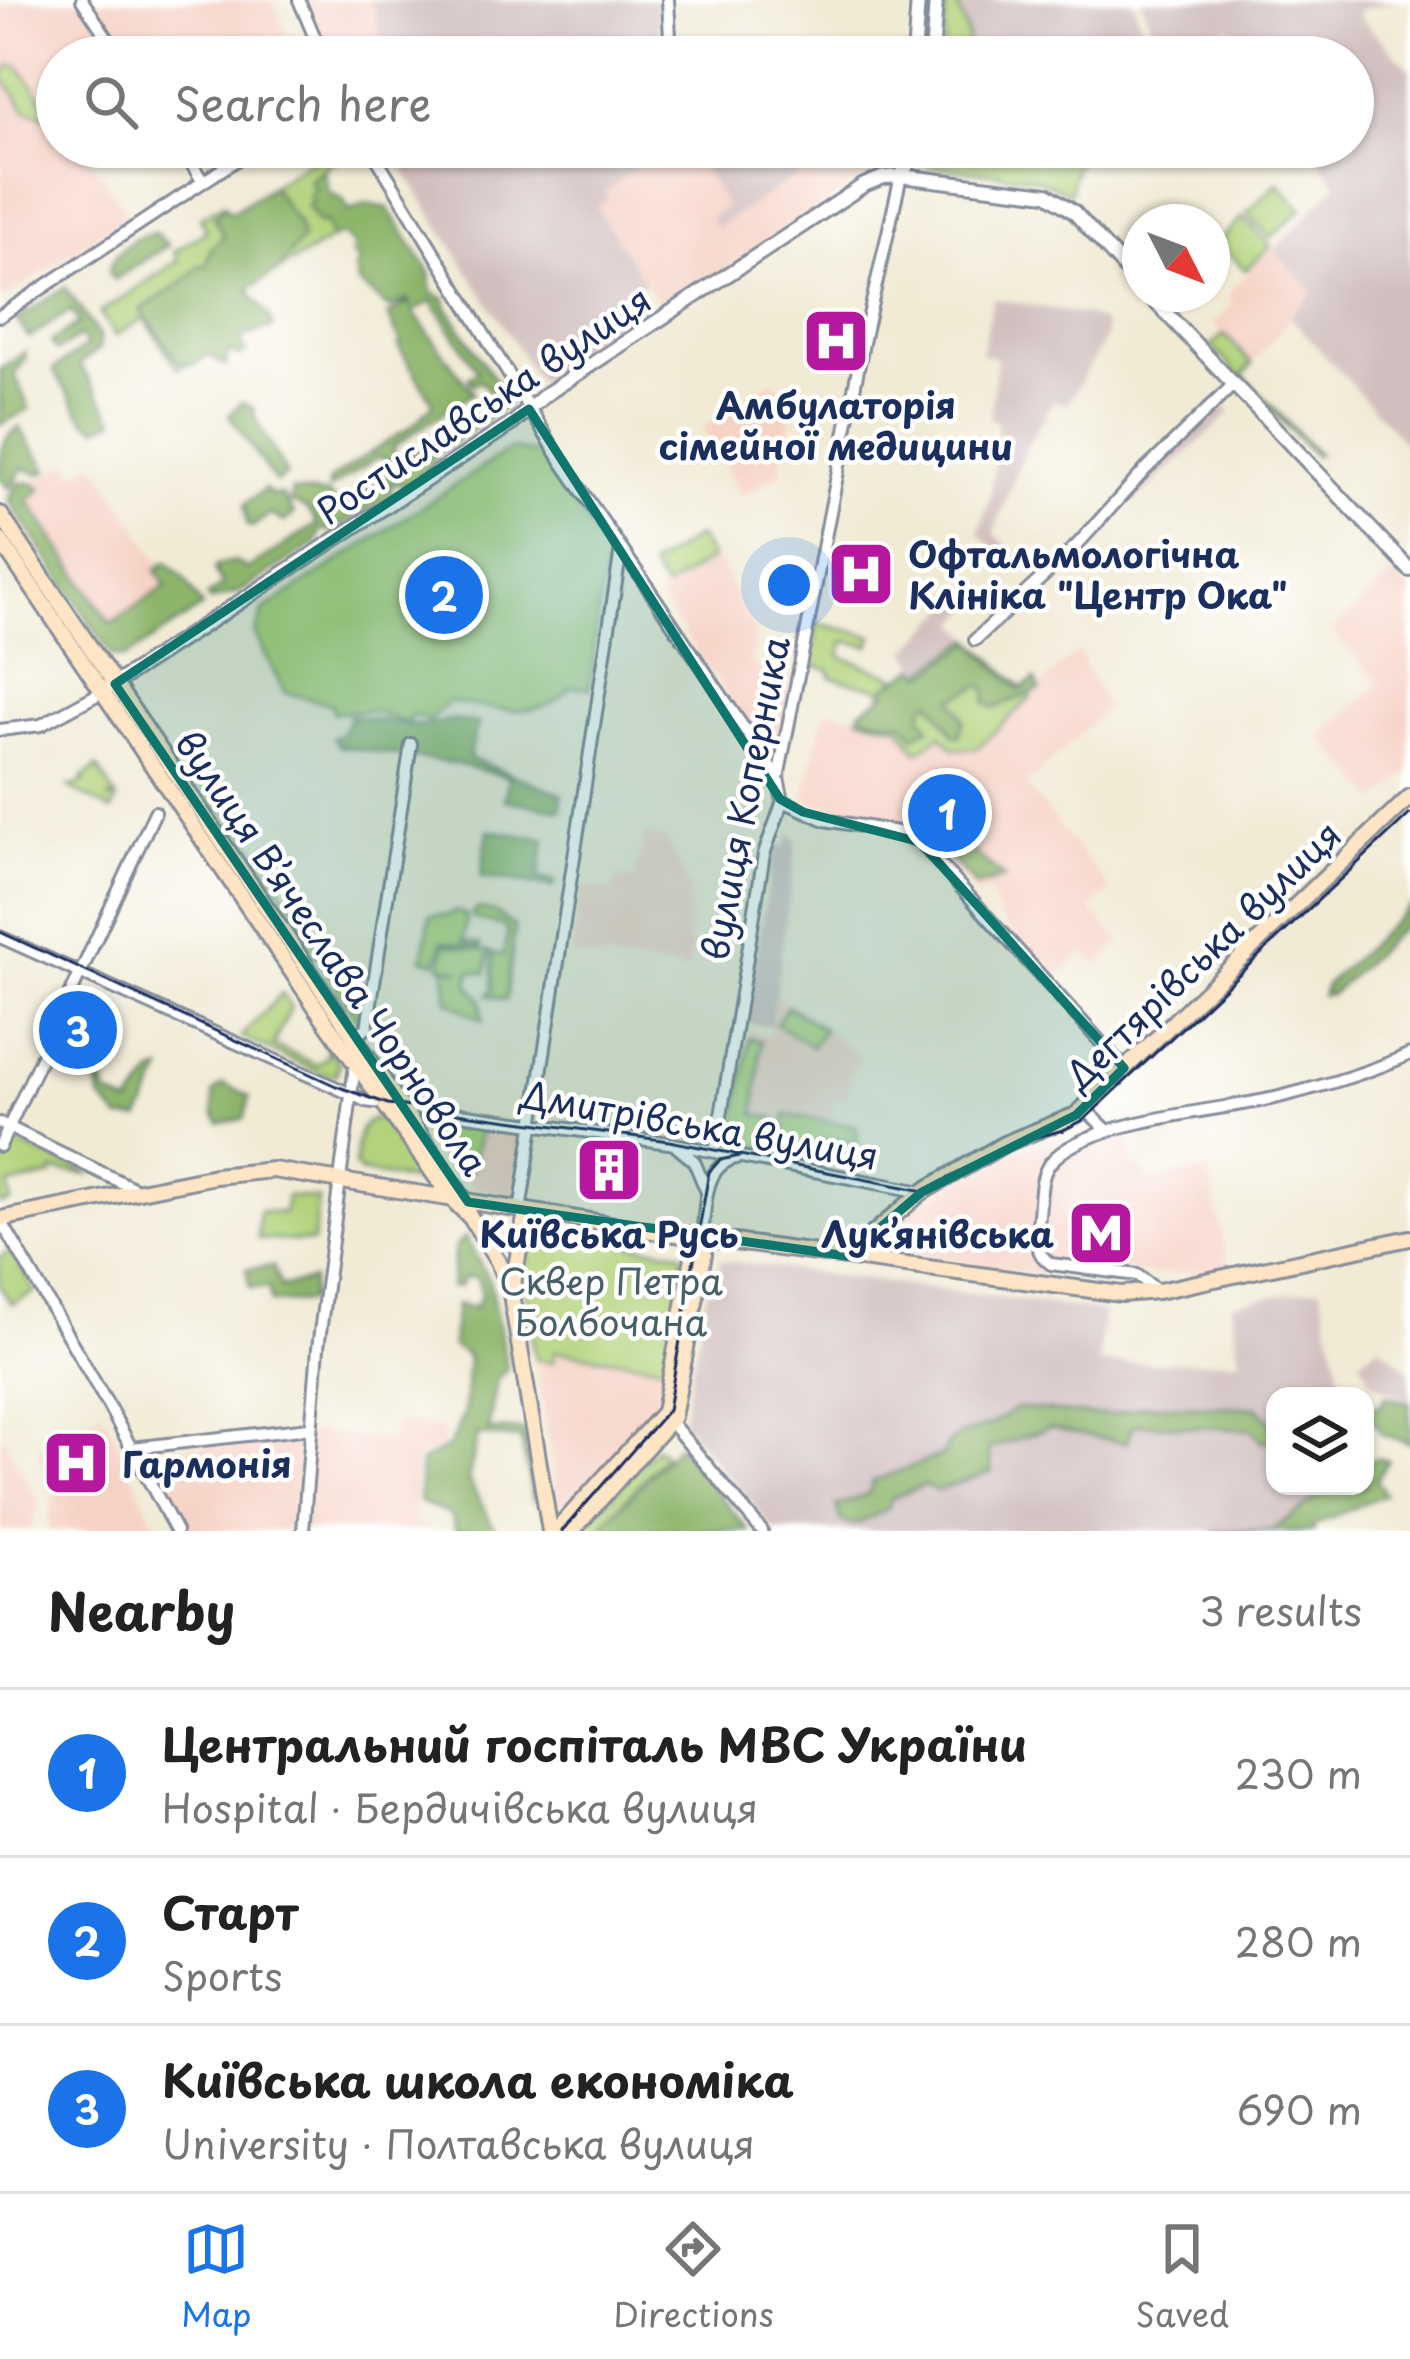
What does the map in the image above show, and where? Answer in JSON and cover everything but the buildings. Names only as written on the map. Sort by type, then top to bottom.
[{"type":"main road","name":"вулиця Вʼячеслава Чорновола","points":[[0,514],[355,1065],[451,1198],[470,1210]]},
{"type":"main road","name":"вулиця Вʼячеслава Чорновола","points":[[2,552],[108,688],[470,1210]]},
{"type":"main road","name":"Дегтярівська вулиця","points":[[847,1256],[922,1192],[1004,1144],[1068,1120],[1084,1108],[1410,797]]},
{"type":"main road","points":[[0,1219],[137,1190],[273,1170],[451,1198]]},
{"type":"main road","points":[[553,1531],[511,1294],[470,1210],[523,1211],[1112,1294],[1158,1291],[1410,1238]]},
{"type":"main road","points":[[511,1294],[523,1211]]},
{"type":"main road","points":[[572,1531],[666,1418],[704,1254],[702,1237]]},
{"type":"main road","points":[[553,1531],[666,1418]]},
{"type":"street","points":[[82,0],[106,36]]},
{"type":"street","points":[[299,0],[314,36]]},
{"type":"street","points":[[668,0],[670,36]]},
{"type":"street","points":[[915,36],[918,0]]},
{"type":"street","points":[[933,36],[936,0]]},
{"type":"street","points":[[194,168],[203,182]]},
{"type":"street","points":[[0,316],[224,168]]},
{"type":"street","points":[[383,168],[529,409],[778,778]]},
{"type":"street","points":[[902,168],[902,172]]},
{"type":"street","points":[[902,172],[905,168]]},
{"type":"street","points":[[902,172],[1047,194],[1074,212],[1122,265]]},
{"type":"street","name":"Ростиславська вулиця","points":[[108,688],[513,423],[864,185],[902,172]]},
{"type":"street","name":"вулиця Коперника","points":[[715,1151],[764,854],[783,801],[778,778],[865,333],[902,172]]},
{"type":"street","points":[[1165,312],[1410,569]]},
{"type":"street","points":[[975,640],[1077,545],[1145,470],[1233,385]]},
{"type":"street","points":[[523,1211],[621,549]]},
{"type":"street","points":[[0,730],[41,725],[108,688]]},
{"type":"street","points":[[352,1038],[367,1028],[411,744]]},
{"type":"street","points":[[783,801],[825,820],[897,832],[920,842],[1124,1067]]},
{"type":"street","points":[[0,1145],[4,1126],[155,812]]},
{"type":"street","name":"Дмитрівська вулиця","points":[[0,938],[351,1096],[384,1106],[669,1143],[922,1192]]},
{"type":"street","points":[[1158,1291],[1137,1275],[1051,1264],[1039,1253],[1045,1170],[1064,1151],[1108,1130],[1277,1098],[1410,1054]]},
{"type":"street","points":[[303,1531],[309,1428],[355,1065]]},
{"type":"street","points":[[1084,1108],[1108,1130]]},
{"type":"street","points":[[4,1126],[137,1190]]},
{"type":"street","points":[[669,1143],[698,1168],[706,1204]]},
{"type":"street","points":[[702,1237],[717,1166],[746,1158]]},
{"type":"street","points":[[0,1219],[176,1531]]},
{"type":"street","points":[[666,1418],[762,1531]]},
{"type":"street","points":[[132,1448],[309,1428]]},
{"type":"highlighted area","points":[[529,409],[780,799],[803,812],[920,842],[1124,1068],[1076,1115],[922,1192],[847,1256],[468,1202],[115,684]]},
{"type":"shaded area","points":[[19,0],[273,0],[288,36],[36,36],[36,168],[97,168],[128,216],[0,301],[0,8]]},
{"type":"shaded area","points":[[304,0],[371,0],[380,36],[319,36]]},
{"type":"shaded area","points":[[371,0],[657,0],[659,36],[380,36]]},
{"type":"shaded area","points":[[946,0],[1133,0],[1146,36],[944,36]]},
{"type":"shaded area","points":[[1141,0],[1399,0],[1360,10],[1359,17],[1410,69],[1410,449],[1289,316],[1313,292],[1274,250],[1337,184],[1325,168],[1374,168],[1374,36],[1234,36],[1230,27],[1194,36],[1155,36]]},
{"type":"shaded area","points":[[402,168],[636,168],[605,192],[608,198],[596,207],[645,282],[633,291],[644,309],[539,382]]},
{"type":"shaded area","points":[[635,168],[703,168],[727,207],[717,227],[809,168],[878,168],[664,310],[595,206],[608,198],[604,192]]},
{"type":"shaded area","points":[[703,168],[809,168],[716,228],[710,218],[726,206]]},
{"type":"shaded area","points":[[1272,247],[1313,292],[1252,364],[1213,323],[1230,312],[1230,292]]},
{"type":"shaded area","points":[[993,298],[1089,316],[1105,324],[1106,337],[1067,405],[1054,401],[1025,448],[994,533],[1021,561],[1013,569],[979,533],[991,492],[997,434],[997,421],[990,418],[997,358],[981,354]]},
{"type":"shaded area","points":[[800,380],[779,474],[742,496],[702,428],[773,381],[780,391]]},
{"type":"shaded area","points":[[1223,404],[1231,412],[1132,504],[1125,496]]},
{"type":"shaded area","points":[[68,462],[76,474],[95,463],[161,564],[166,562],[198,610],[117,660],[9,500]]},
{"type":"shaded area","points":[[716,558],[755,631],[751,665],[794,675],[773,762],[658,596]]},
{"type":"shaded area","points":[[1393,574],[1410,592],[1410,771],[1378,801],[1320,737],[1379,683],[1332,631]]},
{"type":"shaded area","points":[[960,597],[972,608],[958,622],[970,636],[923,672],[907,651]]},
{"type":"shaded area","points":[[971,638],[1031,694],[1078,651],[1107,708],[1026,785],[1111,890],[1090,909],[1121,943],[1098,965],[1084,951],[1054,979],[1001,920],[989,891],[977,894],[921,834],[904,825],[804,800],[825,710],[858,717]]},
{"type":"shaded area","points":[[789,833],[797,840],[771,1026],[744,1023],[775,846],[786,847]]},
{"type":"shaded area","points":[[645,834],[666,839],[690,889],[689,970],[571,955],[582,887],[613,890],[616,878],[634,880]]},
{"type":"shaded area","points":[[774,995],[863,1060],[850,1074],[848,1099],[835,1097],[833,1115],[810,1161],[778,1149],[738,1143],[740,1131],[733,1130],[747,1030],[769,1036]]},
{"type":"shaded area","points":[[483,1120],[530,1126],[517,1195],[473,1188],[469,1181]]},
{"type":"shaded area","points":[[1127,1133],[1132,1163],[1150,1179],[1195,1171],[1210,1176],[1229,1268],[1154,1275],[1042,1258],[1039,1275],[882,1250],[885,1233],[903,1212],[1019,1148],[1063,1137],[1071,1149],[1105,1134]]},
{"type":"shaded area","points":[[720,1260],[1103,1312],[1099,1364],[1240,1360],[1231,1303],[1320,1287],[1343,1387],[1266,1387],[1266,1495],[1322,1495],[1272,1531],[775,1531],[682,1422],[707,1289],[715,1290]]},
{"type":"shaded area","points":[[1380,1345],[1410,1371],[1410,1401],[1372,1382],[1360,1360]]},
{"type":"shaded area","points":[[554,1351],[667,1366],[656,1414],[567,1508],[557,1501],[535,1359],[552,1361]]},
{"type":"shaded area","points":[[103,1412],[158,1531],[48,1531],[55,1485],[37,1452]]},
{"type":"shaded area","points":[[395,1422],[443,1428],[443,1446],[415,1458],[415,1522],[429,1531],[187,1531],[148,1462],[152,1451],[317,1433],[392,1441]]},
{"type":"shaded area","points":[[0,1431],[38,1502],[31,1531],[0,1531]]},
{"type":"green space","points":[[946,0],[956,0],[968,36],[944,36]]},
{"type":"green space","points":[[11,65],[19,66],[36,90],[36,113],[26,110],[2,75]]},
{"type":"green space","points":[[298,168],[325,168],[309,180],[343,232],[233,298],[249,323],[178,369],[144,318],[115,336],[100,313],[179,260],[174,252],[207,230],[200,218],[223,204],[231,213]]},
{"type":"green space","points":[[939,168],[1075,168],[1070,193],[1031,177]]},
{"type":"green space","points":[[324,170],[329,192],[343,200],[349,211],[367,204],[388,208],[430,273],[431,292],[445,299],[507,405],[436,455],[431,469],[420,479],[391,483],[392,492],[385,499],[333,531],[321,530],[316,543],[242,591],[210,601],[207,596],[223,585],[214,570],[217,565],[235,561],[248,569],[317,524],[308,510],[291,502],[292,491],[329,495],[339,508],[393,472],[385,458],[378,457],[329,489],[329,480],[413,425],[434,404],[398,346],[401,343],[388,315],[407,303],[412,308],[408,300],[389,308],[358,283],[355,268],[360,261],[352,256],[354,246],[342,235],[332,238],[325,222],[318,223],[307,206],[315,189],[309,180]],"holes":[[[432,301],[478,371],[468,378],[473,385],[480,380],[498,402],[398,465],[393,447],[473,393],[413,312]]]},
{"type":"green space","points":[[1278,183],[1302,209],[1271,238],[1247,213]]},
{"type":"green space","points":[[272,186],[298,224],[302,239],[278,270],[249,289],[273,327],[243,337],[246,352],[238,356],[228,351],[226,366],[209,355],[192,365],[179,362],[140,310],[200,265],[206,266],[211,248],[224,236],[214,217],[225,206],[231,213]]},
{"type":"green space","points":[[1243,217],[1271,246],[1246,270],[1230,254],[1230,230]]},
{"type":"green space","points":[[155,233],[168,245],[114,280],[109,273],[119,252]]},
{"type":"green space","points":[[65,287],[100,338],[99,349],[79,364],[115,420],[98,428],[84,419],[53,370],[87,346],[80,336],[57,351],[51,342],[79,323],[71,310],[29,338],[17,320]]},
{"type":"green space","points":[[1224,334],[1252,364],[1243,375],[1317,454],[1211,346]]},
{"type":"green space","points":[[25,352],[15,374],[29,409],[0,425],[0,370]]},
{"type":"green space","points":[[242,402],[254,409],[287,475],[275,482],[229,415]]},
{"type":"green space","points":[[19,427],[48,470],[40,474],[24,468],[9,488],[0,479],[1,455],[8,437]]},
{"type":"green space","points":[[510,449],[541,454],[605,554],[590,688],[571,687],[559,699],[530,710],[448,702],[429,721],[413,715],[407,723],[372,711],[333,713],[333,705],[284,692],[255,634],[264,610]]},
{"type":"green space","points":[[18,483],[42,489],[28,500],[111,624],[166,586],[156,570],[166,562],[184,578],[202,607],[125,658],[112,656],[9,500]]},
{"type":"green space","points":[[265,489],[271,495],[282,495],[294,514],[284,522],[270,514],[252,527],[247,525],[245,504]]},
{"type":"green space","points":[[698,536],[712,558],[665,589],[650,567]]},
{"type":"green space","points":[[817,623],[873,636],[870,646],[845,641],[840,656],[900,678],[886,687],[884,695],[878,688],[831,677],[830,670],[810,664]]},
{"type":"green space","points":[[971,638],[1032,697],[977,748],[955,749],[941,735],[918,752],[899,726],[858,717]]},
{"type":"green space","points":[[972,642],[1020,690],[1035,679],[1040,690],[994,708],[986,702],[987,690],[982,685],[952,699],[964,719],[959,736],[931,701],[922,715],[929,727],[914,736],[904,723],[863,716],[860,711],[887,693],[885,687],[917,667],[925,675]]},
{"type":"green space","points":[[350,716],[424,726],[449,720],[478,723],[469,758],[562,794],[561,810],[505,800],[508,777],[339,746],[333,738],[342,733]]},
{"type":"green space","points":[[188,750],[275,878],[265,884],[182,757]]},
{"type":"green space","points":[[97,767],[115,795],[109,799],[117,799],[112,811],[68,787],[80,784],[83,778],[86,782],[84,777]]},
{"type":"green space","points":[[946,829],[1004,878],[976,887],[929,835]]},
{"type":"green space","points":[[488,830],[545,839],[539,878],[555,881],[554,887],[481,877]]},
{"type":"green space","points":[[278,883],[364,1013],[360,1024],[269,889]]},
{"type":"green space","points":[[1410,906],[1410,919],[1332,994],[1322,995],[1326,985]]},
{"type":"green space","points":[[478,909],[494,912],[515,927],[506,1000],[488,995],[493,989],[493,953],[503,955],[508,931],[473,918]]},
{"type":"green space","points":[[454,911],[467,915],[464,941],[481,944],[481,948],[443,941],[437,962],[423,959],[430,915]]},
{"type":"green space","points":[[445,944],[490,951],[486,973],[470,971],[469,985],[481,999],[483,1020],[448,1001],[445,968],[462,970],[441,966]]},
{"type":"green space","points":[[282,993],[291,1007],[273,1045],[317,1065],[328,1055],[326,1044],[339,1063],[336,1075],[322,1074],[241,1037]]},
{"type":"green space","points":[[788,1006],[823,1029],[812,1047],[776,1024]]},
{"type":"green space","points":[[750,1038],[761,1041],[755,1114],[776,1119],[772,1150],[739,1143],[741,1131],[734,1129]]},
{"type":"green space","points":[[163,1070],[140,1119],[120,1119],[100,1097],[98,1084],[103,1082],[107,1094],[130,1105],[153,1074]]},
{"type":"green space","points":[[223,1084],[250,1097],[244,1119],[220,1123],[214,1114],[213,1093]]},
{"type":"green space","points":[[421,1115],[482,1123],[471,1171],[458,1170]]},
{"type":"green space","points":[[786,1115],[852,1125],[857,1127],[858,1143],[823,1139],[810,1159],[783,1152]]},
{"type":"green space","points":[[376,1118],[399,1134],[412,1152],[423,1179],[419,1182],[355,1167],[360,1131]]},
{"type":"green space","points":[[10,1140],[91,1174],[53,1171],[52,1176],[9,1185],[11,1202],[0,1205],[0,1161]]},
{"type":"green space","points":[[287,1196],[318,1199],[313,1242],[258,1239],[259,1211],[284,1213]]},
{"type":"green space","name":"Сквер Петра Болбочана","points":[[537,1231],[684,1256],[667,1366],[555,1351],[553,1362],[535,1359],[524,1281],[531,1235]]},
{"type":"green space","points":[[465,1237],[489,1280],[507,1368],[497,1379],[488,1430],[524,1430],[536,1496],[533,1500],[521,1439],[478,1435],[468,1480],[496,1531],[456,1531],[451,1515],[419,1502],[421,1462],[449,1446],[464,1414],[468,1356],[452,1346],[456,1304],[474,1308],[482,1294],[477,1277],[464,1277],[460,1286],[451,1287],[455,1247]]},
{"type":"green space","points":[[14,1251],[35,1292],[12,1304],[0,1287],[0,1256]]},
{"type":"green space","points":[[273,1266],[281,1287],[312,1280],[310,1301],[271,1303],[269,1288],[250,1288],[246,1269]]},
{"type":"green space","points":[[1385,1396],[1410,1403],[1410,1443],[1383,1435],[1374,1421],[1374,1406],[1379,1408]]},
{"type":"green space","points":[[1145,1405],[1257,1407],[1266,1417],[1266,1441],[1261,1442],[1252,1430],[1137,1424],[1127,1443],[1049,1428],[989,1449],[992,1472],[936,1491],[924,1485],[890,1499],[889,1508],[858,1524],[841,1520],[836,1507],[869,1493],[873,1481],[943,1455],[960,1435],[992,1424],[1017,1408],[1116,1414]]},
{"type":"green space","points":[[678,1445],[749,1531],[604,1531],[605,1523]]},
{"type":"green space","points":[[656,1447],[665,1455],[605,1523],[604,1531],[580,1531]]},
{"type":"green space","points":[[1374,1459],[1388,1460],[1376,1480],[1385,1494],[1314,1525],[1314,1531],[1214,1531],[1272,1530],[1321,1495],[1374,1495]]},
{"type":"tram line","points":[[0,932],[336,1086],[388,1104],[669,1141],[924,1191],[1019,1141],[1064,1130],[1085,1119],[1410,814]]},
{"type":"tram line","points":[[562,1531],[668,1410],[709,1172],[720,1160],[740,1156]]},
{"type":"place","name":"Амбулаторія сімейної медицини","points":[[836,341]]},
{"type":"place","name":"Офтальмологічна Клініка \"Центр Ока\"","points":[[861,574]]},
{"type":"place","name":"Старт","points":[[444,595]]},
{"type":"place","name":"Центральний госпіталь МВС України","points":[[947,813]]},
{"type":"place","name":"Київська школа економіка","points":[[78,1030]]},
{"type":"place","name":"Київська Русь","points":[[609,1170]]},
{"type":"place","name":"Лукʼянівська","points":[[1101,1233]]},
{"type":"place","name":"Гармонія","points":[[76,1463]]}]
